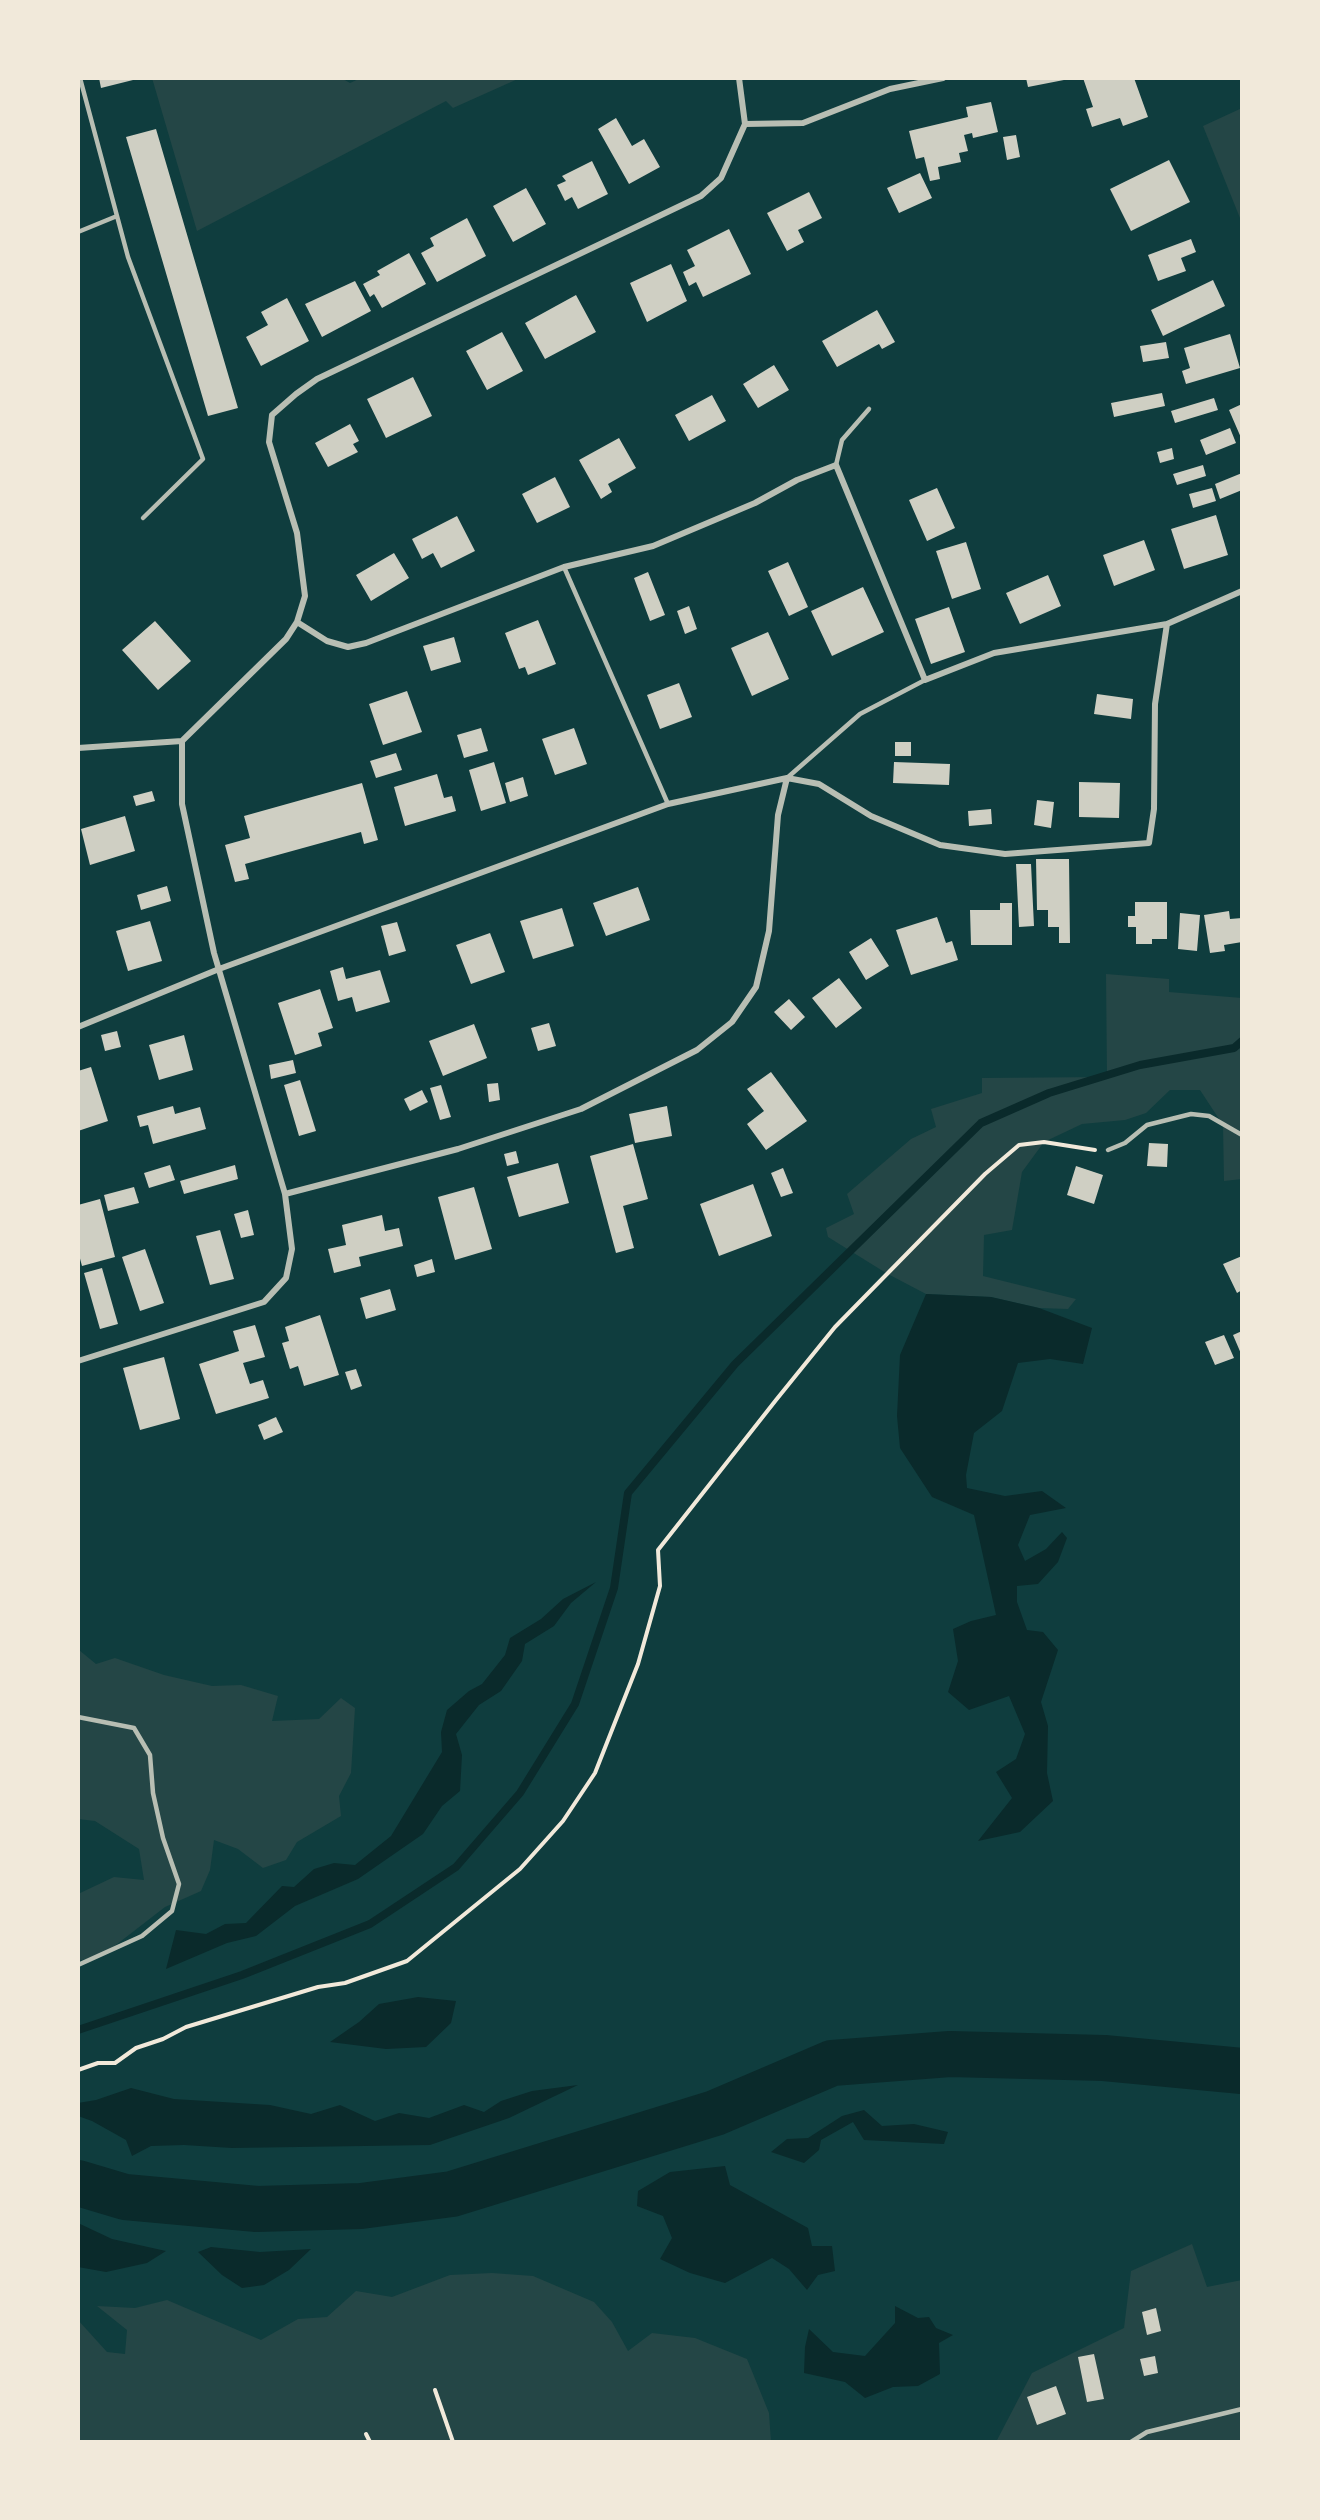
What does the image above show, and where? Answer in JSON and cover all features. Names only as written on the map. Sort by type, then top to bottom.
[{"type":"street","points":[[78,748],[182,741],[286,639],[297,622],[304,596],[297,533],[269,442],[272,415],[317,379],[701,196],[721,178],[744,124],[739,78]]},
{"type":"street","points":[[744,124],[803,123],[890,89],[943,78]]},
{"type":"street","points":[[297,622],[327,641],[348,647],[366,643],[564,567],[653,546],[755,503],[796,480],[836,465],[925,680],[994,653],[1167,624],[1242,591]]},
{"type":"street","points":[[78,1027],[219,969],[668,804],[787,778],[819,783],[871,816],[940,845],[1005,854],[1149,843],[1154,808],[1155,705],[1167,624]]},
{"type":"street","points":[[78,1360],[264,1302],[286,1278],[292,1249],[285,1194],[219,969],[182,804],[182,741]]},
{"type":"street","points":[[285,1194],[458,1149],[581,1109],[698,1050],[732,1022],[756,987],[769,931],[778,815],[787,778]]},
{"type":"lane","points":[[80,78],[128,257],[203,459],[143,518]]},
{"type":"lane","points":[[78,232],[117,216]]},
{"type":"lane","points":[[836,465],[842,440],[869,409]]},
{"type":"lane","points":[[564,567],[668,804]]},
{"type":"lane","points":[[787,778],[860,714],[925,680]]},
{"type":"lane","points":[[1107,1150],[1125,1143],[1147,1125],[1191,1114],[1209,1116],[1242,1135]]},
{"type":"lane","points":[[78,1717],[134,1728],[150,1755],[155,1804],[163,1838],[179,1884],[172,1911],[142,1936],[78,1965]]},
{"type":"lane","points":[[1131,2442],[1147,2432],[1242,2409]]},
{"type":"path","points":[[78,2070],[98,2063],[115,2063],[136,2048],[163,2039],[186,2027],[318,1987],[345,1983],[407,1961],[520,1869],[563,1821],[595,1773],[638,1664],[660,1586],[658,1550],[835,1327],[985,1174],[1019,1145],[1044,1142],[1107,1150]]},
{"type":"path","points":[[435,2390],[453,2442]]},
{"type":"path","points":[[366,2434],[370,2442]]},
{"type":"shaded area","points":[[152,78],[341,78],[350,83],[361,78],[520,78],[453,108],[446,101],[197,231]]},
{"type":"shaded area","points":[[1242,108],[1242,223],[1203,126]]},
{"type":"shaded area","points":[[1106,974],[1169,979],[1169,992],[1242,998],[1242,1179],[1224,1181],[1223,1125],[1200,1090],[1170,1090],[1146,1113],[1125,1120],[1082,1124],[1044,1142],[1022,1172],[1012,1230],[984,1235],[983,1276],[1076,1299],[1068,1309],[1039,1308],[991,1297],[926,1294],[886,1273],[828,1237],[826,1228],[854,1214],[847,1194],[911,1139],[936,1127],[931,1109],[982,1093],[982,1078],[1107,1077]]},
{"type":"shaded area","points":[[926,1294],[991,1297],[1039,1308],[1092,1328],[1083,1364],[1050,1359],[1018,1363],[1002,1411],[974,1433],[966,1475],[967,1488],[1005,1496],[1042,1491],[1066,1508],[1030,1515],[1018,1545],[1025,1561],[1046,1549],[1062,1532],[1067,1538],[1058,1562],[1038,1584],[1017,1586],[1017,1602],[1027,1630],[1043,1632],[1058,1650],[1041,1702],[1048,1726],[1047,1773],[1053,1801],[1020,1832],[978,1841],[1012,1798],[996,1772],[1016,1759],[1025,1734],[1009,1696],[969,1710],[948,1692],[958,1661],[953,1629],[971,1621],[996,1615],[974,1515],[932,1497],[900,1448],[897,1416],[900,1355]]},
{"type":"shaded area","points":[[596,1582],[571,1603],[554,1626],[525,1644],[522,1661],[501,1691],[479,1705],[456,1734],[462,1755],[460,1791],[442,1806],[423,1834],[358,1879],[295,1906],[256,1936],[227,1943],[166,1969],[176,1930],[206,1934],[225,1924],[246,1923],[282,1886],[294,1887],[314,1869],[334,1863],[355,1865],[391,1836],[442,1752],[441,1732],[447,1710],[469,1691],[482,1684],[505,1655],[510,1638],[541,1619],[563,1599]]},
{"type":"shaded area","points":[[79,1650],[96,1664],[115,1658],[164,1675],[212,1686],[241,1685],[278,1696],[272,1721],[319,1719],[341,1698],[355,1708],[351,1773],[339,1796],[341,1816],[297,1842],[286,1860],[263,1868],[238,1849],[214,1840],[210,1870],[201,1891],[165,1907],[103,1955],[78,1961],[78,1894],[114,1877],[144,1880],[139,1849],[95,1821],[78,1819]]},
{"type":"shaded area","points":[[418,1997],[456,2001],[451,2023],[426,2047],[386,2049],[330,2042],[359,2022],[379,2004]]},
{"type":"shaded area","points":[[578,2085],[509,2118],[430,2145],[232,2148],[184,2145],[151,2146],[132,2156],[126,2140],[78,2116],[78,2103],[96,2100],[131,2088],[174,2099],[270,2105],[311,2114],[340,2105],[375,2121],[399,2113],[429,2118],[464,2105],[484,2112],[501,2101],[532,2091]]},
{"type":"shaded area","points":[[864,2110],[882,2126],[914,2124],[948,2132],[944,2144],[864,2140],[853,2122],[821,2140],[819,2150],[804,2163],[771,2152],[787,2139],[808,2138],[842,2116]]},
{"type":"shaded area","points":[[725,2166],[730,2185],[808,2228],[812,2246],[832,2246],[835,2271],[818,2275],[807,2290],[789,2269],[772,2258],[725,2283],[690,2273],[660,2259],[672,2238],[663,2216],[637,2206],[638,2191],[670,2172]]},
{"type":"shaded area","points":[[78,2223],[112,2239],[166,2251],[147,2263],[106,2272],[78,2267]]},
{"type":"shaded area","points":[[1192,2244],[1207,2287],[1242,2280],[1242,2442],[996,2442],[1032,2373],[1124,2328],[1131,2271]]},
{"type":"shaded area","points":[[211,2247],[260,2252],[311,2249],[289,2270],[264,2285],[242,2288],[222,2275],[198,2252]]},
{"type":"shaded area","points":[[492,2273],[533,2276],[594,2302],[612,2322],[628,2351],[652,2333],[695,2338],[747,2359],[769,2413],[771,2442],[78,2442],[78,2320],[107,2352],[125,2354],[127,2330],[97,2306],[135,2308],[167,2300],[261,2340],[298,2319],[327,2317],[356,2291],[392,2297],[450,2275]]},
{"type":"shaded area","points":[[895,2306],[918,2318],[929,2317],[936,2328],[953,2335],[939,2343],[940,2374],[918,2386],[893,2387],[865,2398],[845,2382],[804,2373],[805,2347],[809,2329],[833,2352],[865,2356],[895,2323]]},
{"type":"building","points":[[99,78],[136,78],[137,79],[101,88]]},
{"type":"building","points":[[1026,78],[1069,78],[1069,79],[1028,87]]},
{"type":"building","points":[[1083,78],[1134,78],[1148,117],[1123,126],[1120,118],[1092,127],[1086,109],[1093,107]]},
{"type":"building","points":[[991,102],[998,132],[973,138],[972,133],[964,135],[968,151],[959,153],[961,162],[938,167],[940,179],[930,181],[924,157],[916,159],[909,131],[968,117],[966,107]]},
{"type":"building","points":[[616,118],[632,146],[644,139],[660,167],[629,184],[598,129]]},
{"type":"building","points":[[156,129],[238,408],[208,416],[126,137]]},
{"type":"building","points":[[1016,135],[1020,157],[1007,160],[1003,137]]},
{"type":"building","points":[[1169,160],[1190,202],[1131,231],[1110,189]]},
{"type":"building","points":[[592,161],[608,194],[578,209],[572,197],[565,201],[557,185],[566,181],[562,176]]},
{"type":"building","points":[[920,173],[932,198],[899,213],[887,188]]},
{"type":"building","points":[[526,188],[546,224],[513,242],[493,206]]},
{"type":"building","points":[[809,192],[822,218],[798,230],[804,242],[787,251],[767,213]]},
{"type":"building","points":[[467,218],[486,256],[437,282],[421,253],[434,246],[430,238]]},
{"type":"building","points":[[729,229],[751,274],[703,297],[696,282],[689,286],[683,272],[695,266],[687,250]]},
{"type":"building","points":[[1191,239],[1196,252],[1181,258],[1186,271],[1158,281],[1148,255]]},
{"type":"building","points":[[409,253],[426,284],[382,308],[374,294],[370,297],[363,284],[380,275],[377,271]]},
{"type":"building","points":[[671,264],[687,301],[647,322],[630,283]]},
{"type":"building","points":[[1213,280],[1225,306],[1163,336],[1151,310]]},
{"type":"building","points":[[355,281],[371,311],[322,337],[305,304]]},
{"type":"building","points":[[576,295],[596,332],[545,359],[525,323]]},
{"type":"building","points":[[287,298],[309,341],[261,366],[246,337],[268,325],[261,312]]},
{"type":"building","points":[[877,310],[895,342],[882,349],[879,344],[837,367],[822,341]]},
{"type":"building","points":[[502,332],[523,371],[487,390],[466,351]]},
{"type":"building","points":[[1230,334],[1240,368],[1186,384],[1182,371],[1190,368],[1184,348]]},
{"type":"building","points":[[1166,342],[1169,358],[1143,362],[1140,346]]},
{"type":"building","points":[[774,365],[789,390],[758,408],[743,384]]},
{"type":"building","points":[[413,377],[432,416],[386,438],[367,399]]},
{"type":"building","points":[[1162,393],[1165,406],[1114,417],[1111,403]]},
{"type":"building","points":[[712,395],[726,421],[689,441],[675,415]]},
{"type":"building","points":[[1214,398],[1218,410],[1175,423],[1171,411]]},
{"type":"building","points":[[1242,404],[1242,440],[1229,410]]},
{"type":"building","points":[[350,424],[359,441],[353,444],[358,452],[328,467],[315,443]]},
{"type":"building","points":[[1230,428],[1236,443],[1206,455],[1200,440]]},
{"type":"building","points":[[619,438],[636,468],[608,484],[612,492],[601,499],[579,460]]},
{"type":"building","points":[[1172,448],[1174,459],[1160,463],[1157,452]]},
{"type":"building","points":[[1203,465],[1206,476],[1177,485],[1173,474]]},
{"type":"building","points":[[1242,473],[1242,490],[1220,499],[1215,484]]},
{"type":"building","points":[[555,477],[570,507],[537,523],[522,494]]},
{"type":"building","points":[[937,488],[955,528],[927,541],[909,500]]},
{"type":"building","points":[[1212,488],[1216,501],[1193,508],[1189,494]]},
{"type":"building","points":[[1216,515],[1228,555],[1184,569],[1171,529]]},
{"type":"building","points":[[457,516],[475,551],[441,568],[433,553],[422,559],[412,539]]},
{"type":"building","points":[[1144,540],[1155,570],[1114,586],[1103,555]]},
{"type":"building","points":[[966,542],[981,589],[952,599],[936,551]]},
{"type":"building","points":[[394,553],[409,578],[371,601],[356,575]]},
{"type":"building","points":[[788,562],[808,607],[789,616],[768,571]]},
{"type":"building","points":[[648,572],[665,615],[650,621],[634,578]]},
{"type":"building","points":[[1048,575],[1061,606],[1020,624],[1006,593]]},
{"type":"building","points":[[863,587],[884,632],[832,656],[811,611]]},
{"type":"building","points":[[689,606],[697,629],[685,634],[677,611]]},
{"type":"building","points":[[949,607],[965,652],[931,664],[915,619]]},
{"type":"building","points":[[538,620],[556,664],[528,675],[525,667],[519,669],[505,633]]},
{"type":"building","points":[[155,621],[191,661],[158,690],[122,650]]},
{"type":"building","points":[[768,632],[789,679],[752,696],[731,648]]},
{"type":"building","points":[[454,637],[461,662],[431,671],[423,646]]},
{"type":"building","points":[[679,683],[692,717],[660,729],[647,695]]},
{"type":"building","points":[[407,691],[422,732],[383,745],[369,704]]},
{"type":"building","points":[[1097,694],[1133,699],[1131,719],[1094,714]]},
{"type":"building","points":[[481,728],[488,751],[464,758],[457,735]]},
{"type":"building","points":[[574,728],[587,764],[555,775],[542,739]]},
{"type":"building","points":[[895,742],[911,742],[911,756],[895,756]]},
{"type":"building","points":[[396,753],[402,770],[376,778],[370,761]]},
{"type":"building","points":[[494,762],[506,803],[481,811],[469,770]]},
{"type":"building","points":[[894,762],[950,764],[949,785],[893,783]]},
{"type":"building","points":[[437,774],[444,798],[452,796],[456,811],[405,826],[394,787]]},
{"type":"building","points":[[523,777],[528,796],[510,802],[505,783]]},
{"type":"building","points":[[1079,782],[1120,783],[1119,818],[1079,817]]},
{"type":"building","points":[[362,783],[378,840],[364,844],[361,832],[245,864],[249,879],[235,882],[225,845],[250,838],[244,816]]},
{"type":"building","points":[[152,791],[155,801],[136,806],[133,796]]},
{"type":"building","points":[[1037,800],[1054,802],[1051,828],[1034,825]]},
{"type":"building","points":[[991,809],[992,824],[969,826],[968,811]]},
{"type":"building","points":[[125,816],[135,851],[90,865],[81,829]]},
{"type":"building","points":[[1036,859],[1069,859],[1070,943],[1059,943],[1059,927],[1048,927],[1048,910],[1037,910]]},
{"type":"building","points":[[1016,864],[1031,864],[1034,926],[1019,927]]},
{"type":"building","points":[[167,886],[171,901],[141,910],[137,895]]},
{"type":"building","points":[[638,887],[650,920],[606,936],[593,903]]},
{"type":"building","points":[[1135,902],[1167,902],[1167,939],[1152,939],[1152,944],[1136,944],[1136,927],[1128,927],[1128,916],[1135,916]]},
{"type":"building","points":[[1000,903],[1012,903],[1012,945],[971,945],[970,910],[1000,910]]},
{"type":"building","points":[[562,908],[574,946],[533,959],[520,921]]},
{"type":"building","points":[[1229,911],[1230,919],[1242,918],[1242,942],[1224,945],[1225,951],[1210,953],[1204,915]]},
{"type":"building","points":[[1180,913],[1200,915],[1197,951],[1178,949]]},
{"type":"building","points":[[937,917],[946,943],[952,941],[958,960],[911,975],[896,930]]},
{"type":"building","points":[[150,921],[162,961],[128,971],[116,931]]},
{"type":"building","points":[[397,922],[406,951],[389,956],[381,926]]},
{"type":"building","points":[[490,933],[505,972],[471,984],[456,945]]},
{"type":"building","points":[[871,938],[889,966],[866,980],[849,952]]},
{"type":"building","points":[[343,967],[346,979],[380,970],[390,1002],[356,1012],[352,997],[338,1001],[330,971]]},
{"type":"building","points":[[839,978],[862,1008],[836,1028],[812,998]]},
{"type":"building","points":[[320,989],[333,1028],[318,1033],[322,1046],[295,1055],[278,1003]]},
{"type":"building","points":[[789,999],[805,1017],[791,1030],[774,1012]]},
{"type":"building","points":[[549,1023],[556,1046],[538,1051],[531,1028]]},
{"type":"building","points":[[474,1024],[487,1058],[443,1076],[429,1041]]},
{"type":"building","points":[[117,1031],[121,1047],[105,1051],[101,1035]]},
{"type":"building","points":[[184,1035],[193,1070],[159,1080],[149,1045]]},
{"type":"building","points":[[293,1060],[296,1073],[271,1079],[269,1065]]},
{"type":"building","points":[[91,1067],[108,1121],[78,1131],[78,1071]]},
{"type":"building","points":[[771,1072],[807,1121],[766,1150],[747,1124],[764,1111],[747,1089]]},
{"type":"building","points":[[300,1080],[316,1131],[299,1136],[284,1085]]},
{"type":"building","points":[[498,1083],[500,1100],[489,1102],[487,1084]]},
{"type":"building","points":[[441,1085],[451,1117],[440,1120],[430,1088]]},
{"type":"building","points":[[422,1090],[428,1102],[410,1111],[404,1099]]},
{"type":"building","points":[[173,1106],[175,1114],[200,1107],[206,1129],[153,1144],[148,1125],[140,1127],[137,1116]]},
{"type":"building","points":[[667,1106],[672,1136],[635,1143],[629,1114]]},
{"type":"building","points":[[1149,1143],[1168,1144],[1167,1167],[1147,1166]]},
{"type":"building","points":[[633,1144],[648,1199],[623,1206],[634,1248],[616,1253],[590,1156]]},
{"type":"building","points":[[516,1151],[519,1163],[507,1166],[504,1154]]},
{"type":"building","points":[[558,1163],[569,1203],[519,1217],[507,1177]]},
{"type":"building","points":[[170,1165],[175,1180],[149,1188],[144,1173]]},
{"type":"building","points":[[235,1165],[238,1179],[184,1194],[180,1181]]},
{"type":"building","points":[[1076,1166],[1103,1175],[1094,1204],[1067,1195]]},
{"type":"building","points":[[783,1168],[793,1193],[781,1197],[771,1173]]},
{"type":"building","points":[[753,1184],[772,1236],[719,1256],[700,1204]]},
{"type":"building","points":[[134,1187],[139,1203],[108,1211],[104,1195]]},
{"type":"building","points":[[474,1187],[492,1249],[455,1260],[438,1197]]},
{"type":"building","points":[[100,1199],[115,1257],[82,1266],[78,1251],[78,1205]]},
{"type":"building","points":[[248,1210],[254,1235],[241,1238],[234,1214]]},
{"type":"building","points":[[382,1215],[385,1231],[399,1228],[403,1246],[359,1257],[361,1266],[334,1273],[328,1249],[346,1245],[342,1225]]},
{"type":"building","points":[[220,1230],[234,1279],[210,1285],[196,1236]]},
{"type":"building","points":[[145,1249],[164,1303],[140,1311],[122,1257]]},
{"type":"building","points":[[1242,1256],[1242,1290],[1237,1293],[1223,1264]]},
{"type":"building","points":[[432,1259],[435,1272],[417,1277],[414,1265]]},
{"type":"building","points":[[102,1268],[118,1324],[100,1329],[84,1273]]},
{"type":"building","points":[[390,1289],[396,1310],[366,1319],[360,1298]]},
{"type":"building","points":[[320,1315],[339,1375],[304,1386],[298,1366],[290,1369],[282,1343],[289,1341],[285,1327]]},
{"type":"building","points":[[255,1325],[265,1357],[243,1363],[250,1384],[263,1380],[269,1398],[216,1414],[199,1364],[239,1351],[233,1331]]},
{"type":"building","points":[[1242,1331],[1242,1356],[1233,1335]]},
{"type":"building","points":[[1224,1335],[1234,1358],[1215,1365],[1205,1342]]},
{"type":"building","points":[[164,1357],[180,1419],[140,1430],[123,1368]]},
{"type":"building","points":[[356,1369],[362,1386],[351,1390],[345,1372]]},
{"type":"building","points":[[276,1417],[283,1432],[264,1440],[258,1425]]},
{"type":"building","points":[[1156,2308],[1161,2331],[1147,2335],[1142,2312]]},
{"type":"building","points":[[1094,2354],[1104,2399],[1087,2402],[1078,2357]]},
{"type":"building","points":[[1155,2356],[1158,2373],[1144,2376],[1140,2359]]},
{"type":"building","points":[[1056,2386],[1066,2414],[1037,2425],[1027,2397]]},
{"type":"waterway","points":[[78,2030],[242,1975],[370,1924],[456,1867],[520,1793],[575,1704],[614,1588],[628,1493],[735,1364],[981,1123],[1049,1093],[1140,1065],[1234,1048],[1242,1041]]},
{"type":"waterway","points":[[78,2183],[125,2197],[257,2209],[361,2206],[452,2194],[715,2113],[832,2063],[950,2054],[1104,2058],[1242,2071]]}]
